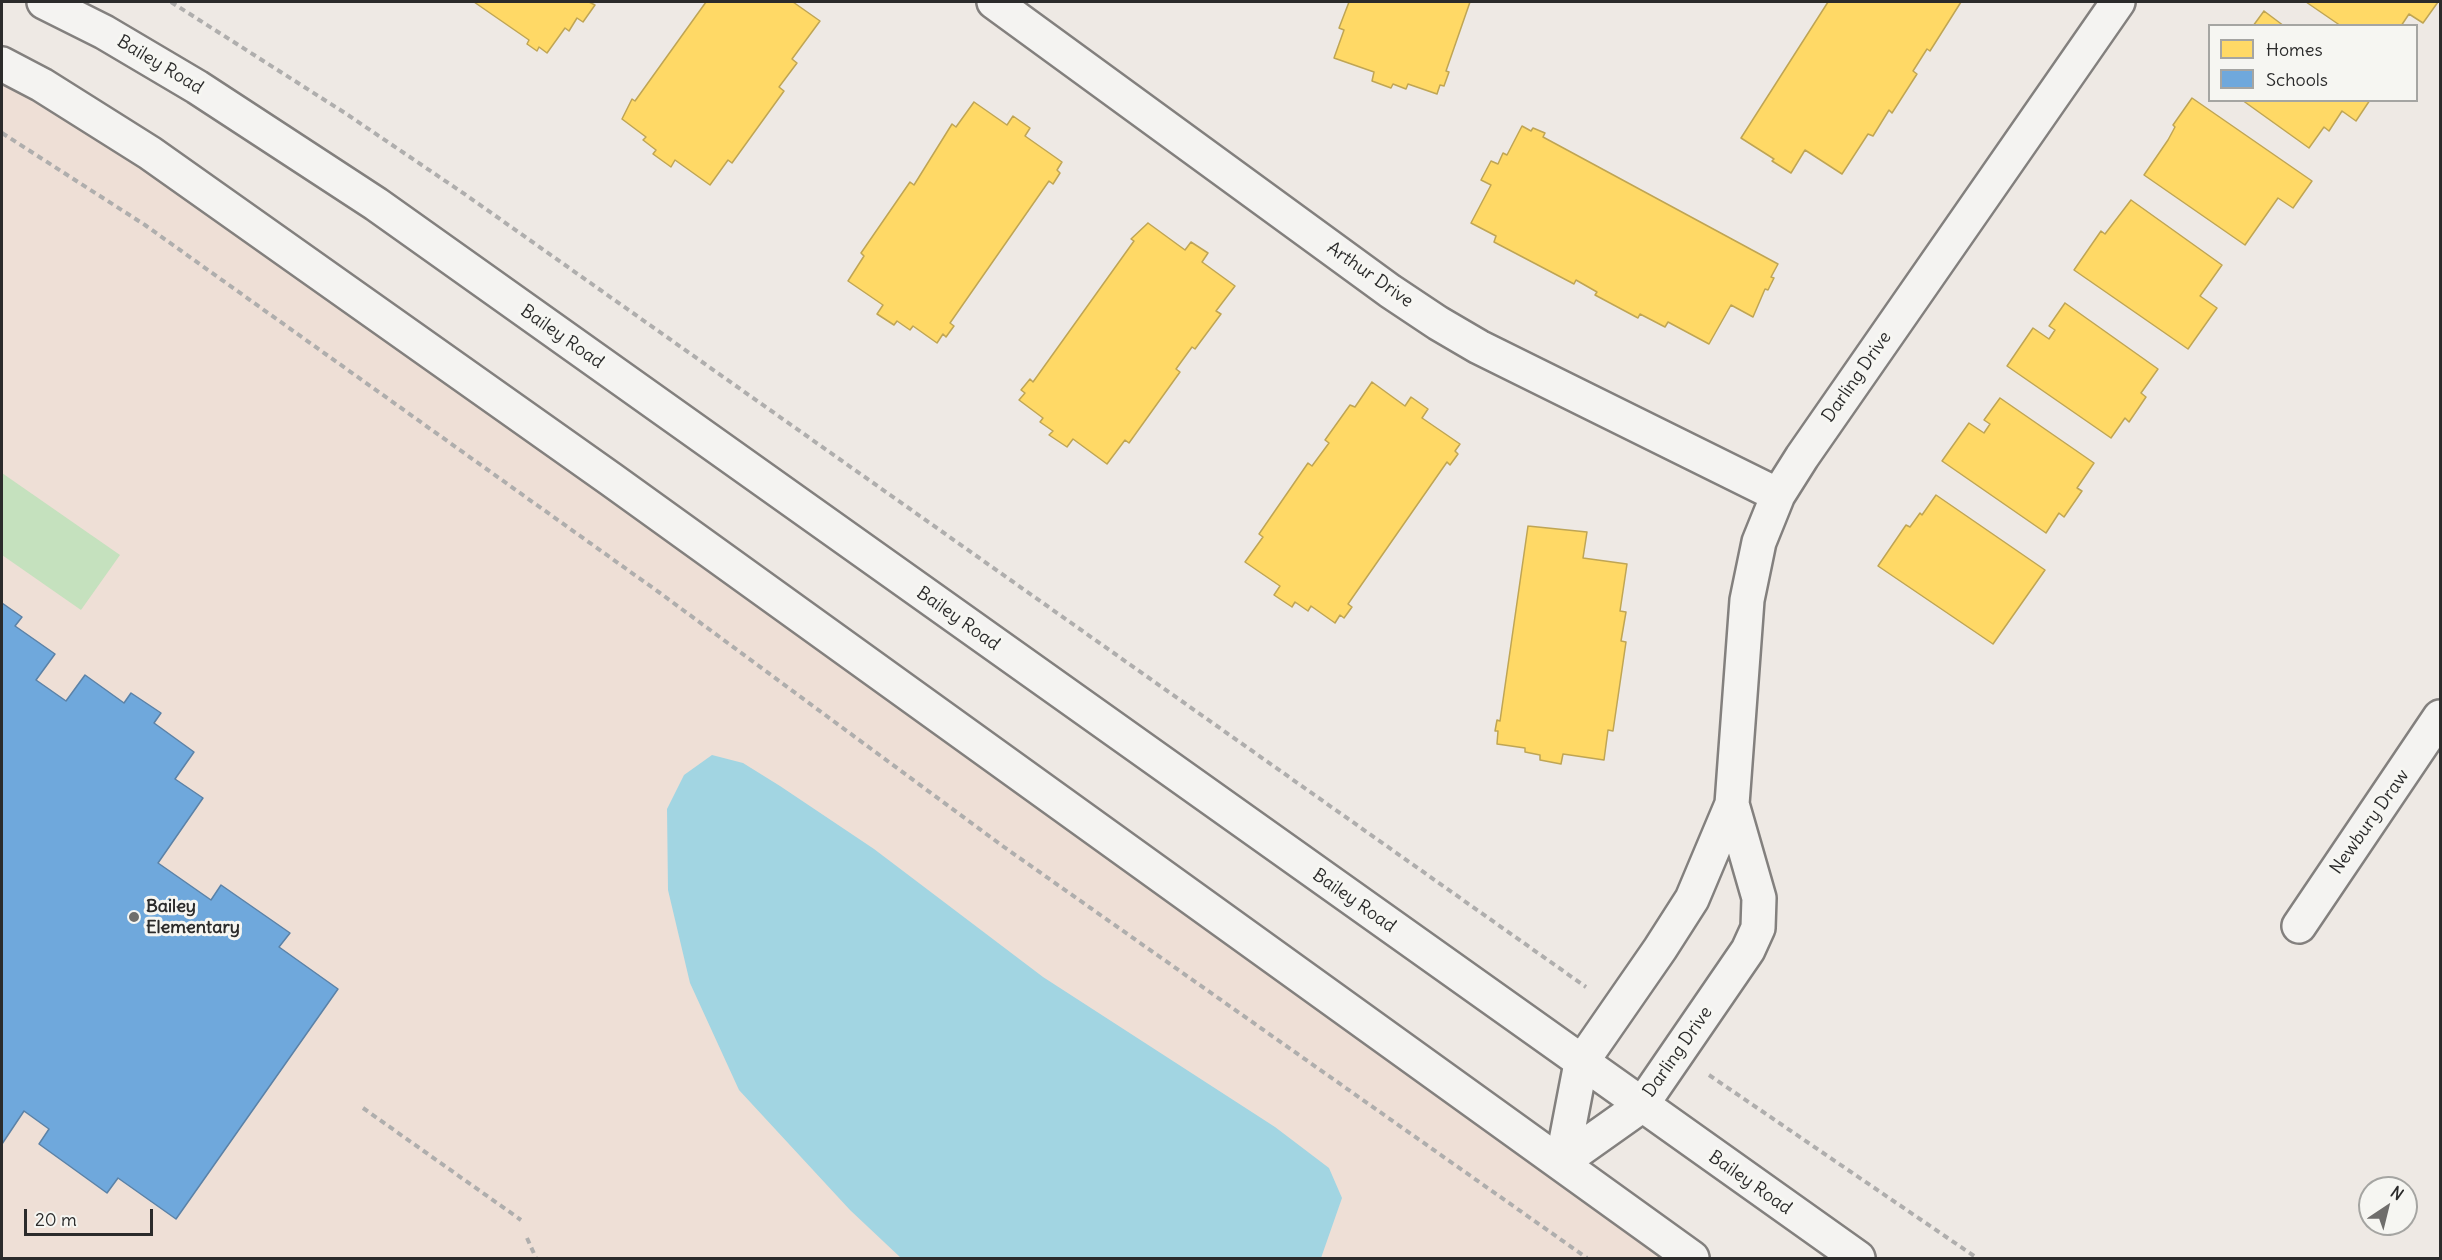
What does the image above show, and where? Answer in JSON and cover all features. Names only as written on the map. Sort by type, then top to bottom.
[{"type":"main road","name":"Bailey Road","points":[[44,2],[104,33],[198,87],[376,204],[1641,1106],[1858,1258]]},
{"type":"main road","name":"Arthur Drive","points":[[994,2],[1365,273],[1446,328],[1479,347],[1778,495]]},
{"type":"main road","name":"Darling Drive","points":[[1562,1162],[1581,1063],[1692,899],[1732,804],[1747,600],[1759,542],[1778,495],[1808,448],[2118,2]]},
{"type":"main road","points":[[2,64],[42,86],[160,160],[612,480],[1356,1017],[1562,1162],[1692,1258]]},
{"type":"main road","name":"Newbury Draw","points":[[2299,926],[2440,717]]},
{"type":"main road","name":"Darling Drive","points":[[1562,1162],[1641,1106],[1748,950],[1758,928],[1758,886],[1732,804]]},
{"type":"path","points":[[171,2],[345,113],[476,202],[946,532],[1618,1010]]},
{"type":"path","points":[[2,133],[145,225],[660,593],[1004,847],[1587,1258]]},
{"type":"path","points":[[1678,1053],[1977,1258]]},
{"type":"path","points":[[363,1108],[521,1220]]},
{"type":"path","points":[[527,1238],[536,1258]]},
{"type":"shaded area","points":[[2,64],[42,85],[1666,1258],[2,1258]]},
{"type":"green space","points":[[2,473],[120,555],[81,610],[2,555]]},
{"type":"water","points":[[712,755],[743,763],[780,786],[874,849],[1043,977],[1275,1127],[1329,1168],[1342,1198],[1321,1258],[901,1258],[850,1210],[739,1090],[690,983],[668,890],[667,809],[684,775]]},
{"type":"building: Homes","points":[[474,2],[589,2],[595,5],[583,22],[577,18],[569,31],[565,28],[547,53],[539,47],[537,51],[527,44],[529,40]]},
{"type":"building: Homes","points":[[706,2],[793,2],[820,21],[792,59],[797,63],[779,87],[784,91],[732,163],[728,160],[710,185],[675,160],[671,167],[653,154],[656,150],[643,140],[646,137],[622,119],[632,99],[635,101]]},
{"type":"building: Homes","points":[[1349,2],[1470,2],[1446,71],[1449,72],[1444,86],[1440,85],[1437,94],[1408,84],[1406,89],[1393,84],[1391,88],[1372,81],[1374,72],[1334,58],[1344,30],[1339,28]]},
{"type":"building: Homes","points":[[1828,2],[1961,2],[1930,51],[1927,49],[1913,71],[1917,74],[1892,113],[1889,110],[1873,136],[1868,134],[1842,174],[1805,150],[1791,173],[1741,138]]},
{"type":"building: Homes","points":[[2306,2],[2438,2],[2423,23],[2409,14],[2402,24],[2338,24]]},
{"type":"building: Homes","points":[[2264,11],[2281,24],[2254,24]]},
{"type":"building: Homes","points":[[2192,98],[2312,181],[2293,208],[2278,198],[2245,245],[2144,175],[2168,140],[2175,127],[2173,125]]},
{"type":"building: Homes","points":[[974,102],[1007,125],[1013,116],[1030,128],[1025,136],[1062,162],[1057,170],[1060,173],[1053,184],[1049,181],[950,323],[954,326],[946,337],[943,334],[937,343],[913,326],[910,330],[897,321],[894,325],[877,314],[883,305],[848,281],[864,256],[861,253],[910,182],[914,185],[952,124],[956,127]]},
{"type":"building: Homes","points":[[2245,102],[2369,102],[2356,121],[2342,111],[2329,131],[2324,127],[2309,148]]},
{"type":"building: Homes","points":[[1522,126],[1531,131],[1533,128],[1545,133],[1543,137],[1778,264],[1771,277],[1774,278],[1768,290],[1765,289],[1753,317],[1731,305],[1709,344],[1668,322],[1665,327],[1640,314],[1638,318],[1595,295],[1597,292],[1576,280],[1574,284],[1494,242],[1496,236],[1471,223],[1491,185],[1481,180],[1491,161],[1498,164],[1503,153],[1507,155]]},
{"type":"building: Homes","points":[[2131,200],[2222,265],[2200,296],[2217,308],[2188,349],[2074,270],[2101,231],[2105,234]]},
{"type":"building: Homes","points":[[1148,223],[1185,250],[1191,242],[1208,253],[1202,262],[1235,286],[1216,311],[1221,314],[1195,349],[1192,347],[1176,369],[1180,372],[1129,443],[1125,440],[1107,464],[1073,439],[1067,447],[1049,435],[1053,431],[1040,422],[1043,418],[1019,400],[1025,393],[1021,390],[1030,379],[1033,382],[1134,241],[1131,239]]},
{"type":"building: Homes","points":[[2065,303],[2158,369],[2141,393],[2146,397],[2129,422],[2125,418],[2111,438],[2007,366],[2033,328],[2049,339],[2055,330],[2049,326]]},
{"type":"building: Homes","points":[[1372,382],[1405,406],[1411,397],[1428,409],[1422,418],[1460,444],[1455,451],[1458,454],[1450,465],[1447,462],[1348,604],[1352,607],[1344,618],[1340,615],[1335,623],[1311,606],[1308,611],[1295,602],[1292,607],[1274,595],[1280,586],[1245,562],[1263,537],[1259,534],[1308,463],[1312,466],[1329,443],[1325,440],[1350,405],[1355,407]]},
{"type":"building: Homes","points":[[2000,398],[2094,463],[2077,488],[2082,491],[2064,517],[2059,513],[2046,533],[1942,461],[1969,423],[1984,433],[1990,424],[1984,420]]},
{"type":"building: Homes","points":[[1936,495],[2045,570],[1993,644],[1878,566],[1906,525],[1910,527],[1920,513],[1922,515]]},
{"type":"building: Homes","points":[[1528,526],[1587,532],[1583,558],[1627,564],[1620,611],[1626,612],[1621,641],[1626,642],[1613,731],[1608,730],[1604,760],[1563,754],[1561,764],[1540,760],[1540,755],[1525,752],[1525,748],[1497,744],[1498,731],[1495,731],[1497,720],[1500,721]]},
{"type":"building: Schools","name":"Bailey Elementary","points":[[2,603],[22,617],[15,626],[55,654],[36,680],[66,701],[85,675],[124,703],[131,693],[161,713],[154,723],[194,752],[175,779],[203,798],[158,863],[211,900],[221,885],[290,933],[279,947],[338,989],[176,1219],[118,1178],[107,1193],[39,1144],[49,1129],[24,1111],[2,1144]]},
{"type":"place","name":"Bailey Elementary","points":[[134,917]]}]
